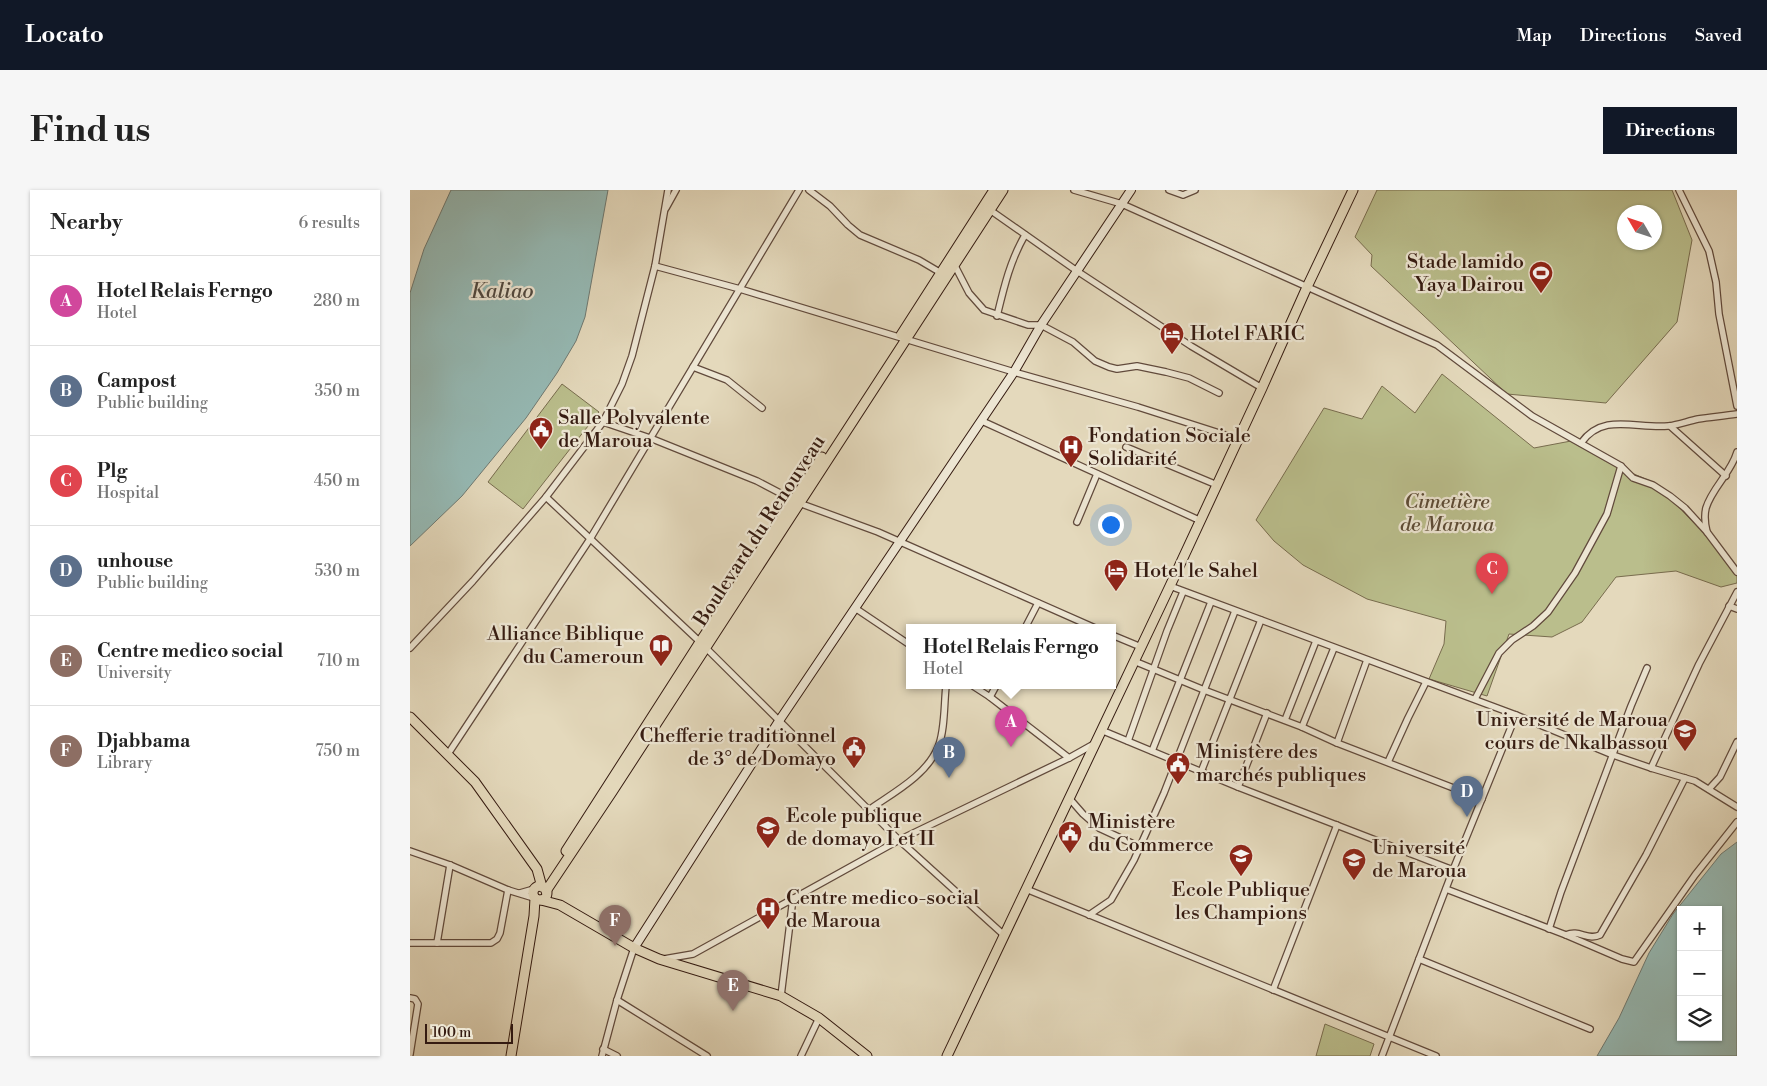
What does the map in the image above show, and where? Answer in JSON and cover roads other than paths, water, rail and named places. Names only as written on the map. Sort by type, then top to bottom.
[{"type":"main road","name":"Boulevard du Renouveau","points":[[540,893],[612,792],[702,645],[902,338],[994,190]]},
{"type":"main road","name":"Boulevard du Renouveau","points":[[902,338],[1003,190]]},
{"type":"main road","points":[[634,948],[779,720],[982,421],[1014,372],[1041,325],[1131,190]]},
{"type":"main road","points":[[947,1056],[1201,521],[1353,190]]},
{"type":"main road","points":[[410,717],[476,782],[537,869],[540,893],[534,916],[511,1056]]},
{"type":"main road","points":[[540,893],[634,948],[659,959],[781,996],[819,1018],[867,1056]]},
{"type":"street","points":[[410,648],[473,581],[546,498],[603,422],[622,384],[632,356],[655,266],[668,190]]},
{"type":"street","points":[[664,212],[676,190]]},
{"type":"street","points":[[448,754],[590,539],[799,190]]},
{"type":"street","points":[[809,190],[830,206],[848,226],[860,235],[920,260],[941,273]]},
{"type":"street","points":[[1074,190],[1122,204],[1437,345],[1532,416],[1621,466],[1633,478],[1653,485],[1670,496],[1685,508],[1737,572]]},
{"type":"street","points":[[1169,190],[1183,195],[1195,190]]},
{"type":"street","points":[[1679,190],[1709,251],[1737,406]]},
{"type":"street","points":[[990,210],[1025,236],[1191,346],[1262,388]]},
{"type":"street","points":[[997,316],[1012,260],[1025,236]]},
{"type":"street","points":[[954,264],[976,302],[984,310],[1028,325],[1041,325],[1073,342],[1095,361],[1109,367],[1117,369],[1137,366],[1166,372],[1189,378],[1219,393]]},
{"type":"street","points":[[655,266],[740,289],[1014,372],[1138,407],[1238,439]]},
{"type":"street","points":[[693,367],[727,380],[762,408]]},
{"type":"street","points":[[1581,443],[1587,434],[1602,426],[1622,424],[1670,426],[1737,414]]},
{"type":"street","points":[[982,421],[1201,521]]},
{"type":"street","points":[[603,422],[650,438],[757,481],[796,502],[878,532],[1086,624]]},
{"type":"street","points":[[1670,426],[1726,476]]},
{"type":"street","points":[[1126,447],[1217,485]]},
{"type":"street","points":[[1706,532],[1706,509],[1710,498],[1726,476],[1737,452]]},
{"type":"street","points":[[1475,699],[1499,653],[1512,640],[1533,626],[1548,612],[1575,573],[1607,514],[1621,466]]},
{"type":"street","points":[[1077,522],[1097,474]]},
{"type":"street","points":[[546,498],[702,645],[870,809],[899,840],[1005,936]]},
{"type":"street","points":[[1170,586],[1475,699],[1614,755],[1695,781],[1737,807]]},
{"type":"street","points":[[1128,742],[1167,631],[1183,592]]},
{"type":"street","points":[[1651,768],[1699,664],[1737,592]]},
{"type":"street","points":[[1027,624],[1038,602]]},
{"type":"street","points":[[1152,751],[1212,602]]},
{"type":"street","points":[[1729,606],[1737,609]]},
{"type":"street","points":[[854,608],[906,641]]},
{"type":"street","points":[[1089,915],[1111,900],[1140,847],[1158,807],[1235,611]]},
{"type":"street","points":[[1201,772],[1261,620]]},
{"type":"street","points":[[1116,637],[1141,647]]},
{"type":"street","points":[[1285,720],[1316,641]]},
{"type":"street","points":[[1302,727],[1334,648]]},
{"type":"street","points":[[1337,743],[1367,660]]},
{"type":"street","points":[[1134,661],[1482,799]]},
{"type":"street","points":[[1549,929],[1561,892],[1647,668]]},
{"type":"street","points":[[1388,762],[1426,682]]},
{"type":"street","points":[[870,809],[920,772],[935,752],[940,738],[946,689]]},
{"type":"street","points":[[978,689],[1069,758]]},
{"type":"street","points":[[990,697],[994,689]]},
{"type":"street","points":[[1238,787],[1267,713]]},
{"type":"street","points":[[1382,1056],[1453,870],[1516,715]]},
{"type":"street","points":[[1101,730],[1238,787],[1453,870]]},
{"type":"street","points":[[1709,790],[1720,777],[1737,742]]},
{"type":"street","points":[[659,959],[693,954],[899,840],[1069,758],[1094,744]]},
{"type":"street","points":[[1566,935],[1574,932],[1593,937],[1600,935],[1646,855],[1684,778]]},
{"type":"street","points":[[1069,798],[1098,828],[1140,847]]},
{"type":"street","points":[[1446,889],[1566,935],[1622,959],[1634,962],[1695,874],[1737,822]]},
{"type":"street","points":[[1273,990],[1337,825]]},
{"type":"street","points":[[410,851],[450,865],[508,890],[520,893],[540,893]]},
{"type":"street","points":[[437,943],[450,865]]},
{"type":"street","points":[[1026,889],[1436,1056]]},
{"type":"street","points":[[410,943],[491,943],[497,940],[508,890]]},
{"type":"street","points":[[781,996],[793,898]]},
{"type":"street","points":[[602,1056],[617,1000],[634,948]]},
{"type":"street","points":[[1419,959],[1590,1029]]},
{"type":"street","points":[[410,998],[415,999],[418,1004],[410,1054]]},
{"type":"street","points":[[617,1000],[707,1056]]},
{"type":"street","points":[[801,1056],[819,1018]]},
{"type":"street","points":[[604,1049],[617,1056]]},
{"type":"water","name":"Kaliao","points":[[451,190],[608,190],[585,317],[576,341],[526,418],[462,496],[410,546],[410,293],[424,249]]},
{"type":"water","points":[[1737,842],[1737,1056],[1597,1056],[1619,1018],[1649,953],[1677,909],[1677,1041],[1722,1041],[1722,906],[1679,906],[1721,854]]},
{"type":"place","name":"Stade lamido Yaya Dairou","points":[[1541,294]]},
{"type":"place","name":"Hotel FARIC","points":[[1172,355]]},
{"type":"place","name":"Salle Polyvalente de Maroua","points":[[541,450]]},
{"type":"place","name":"Fondation Sociale Solidarité","points":[[1071,468]]},
{"type":"place","name":"Hotel le Sahel","points":[[1116,592]]},
{"type":"place","name":"Plg","points":[[1492,594]]},
{"type":"place","name":"Alliance Biblique du Cameroun","points":[[661,667]]},
{"type":"place","name":"Hotel Relais Ferngo","points":[[1011,747]]},
{"type":"place","name":"Université de Maroua cours de Nkalbassou","points":[[1685,752]]},
{"type":"place","name":"Chefferie traditionnel de 3° de Domayo","points":[[854,769]]},
{"type":"place","name":"Campost","points":[[949,778]]},
{"type":"place","name":"Ministère des marchés publiques","points":[[1178,785]]},
{"type":"place","name":"unhouse","points":[[1467,817]]},
{"type":"place","name":"Ecole publique de domayo I et II","points":[[768,849]]},
{"type":"place","name":"Ministère du Commerce","points":[[1070,854]]},
{"type":"place","name":"Ecole Publique les Champions","points":[[1241,877]]},
{"type":"place","name":"Université de Maroua","points":[[1354,881]]},
{"type":"place","name":"Centre medico-social de Maroua","points":[[768,930]]},
{"type":"place","name":"Djabbama","points":[[615,946]]},
{"type":"place","name":"Centre medico social","points":[[733,1011]]},
{"type":"park label","name":"Cimetière de Maroua","points":[[1447,514]]}]
